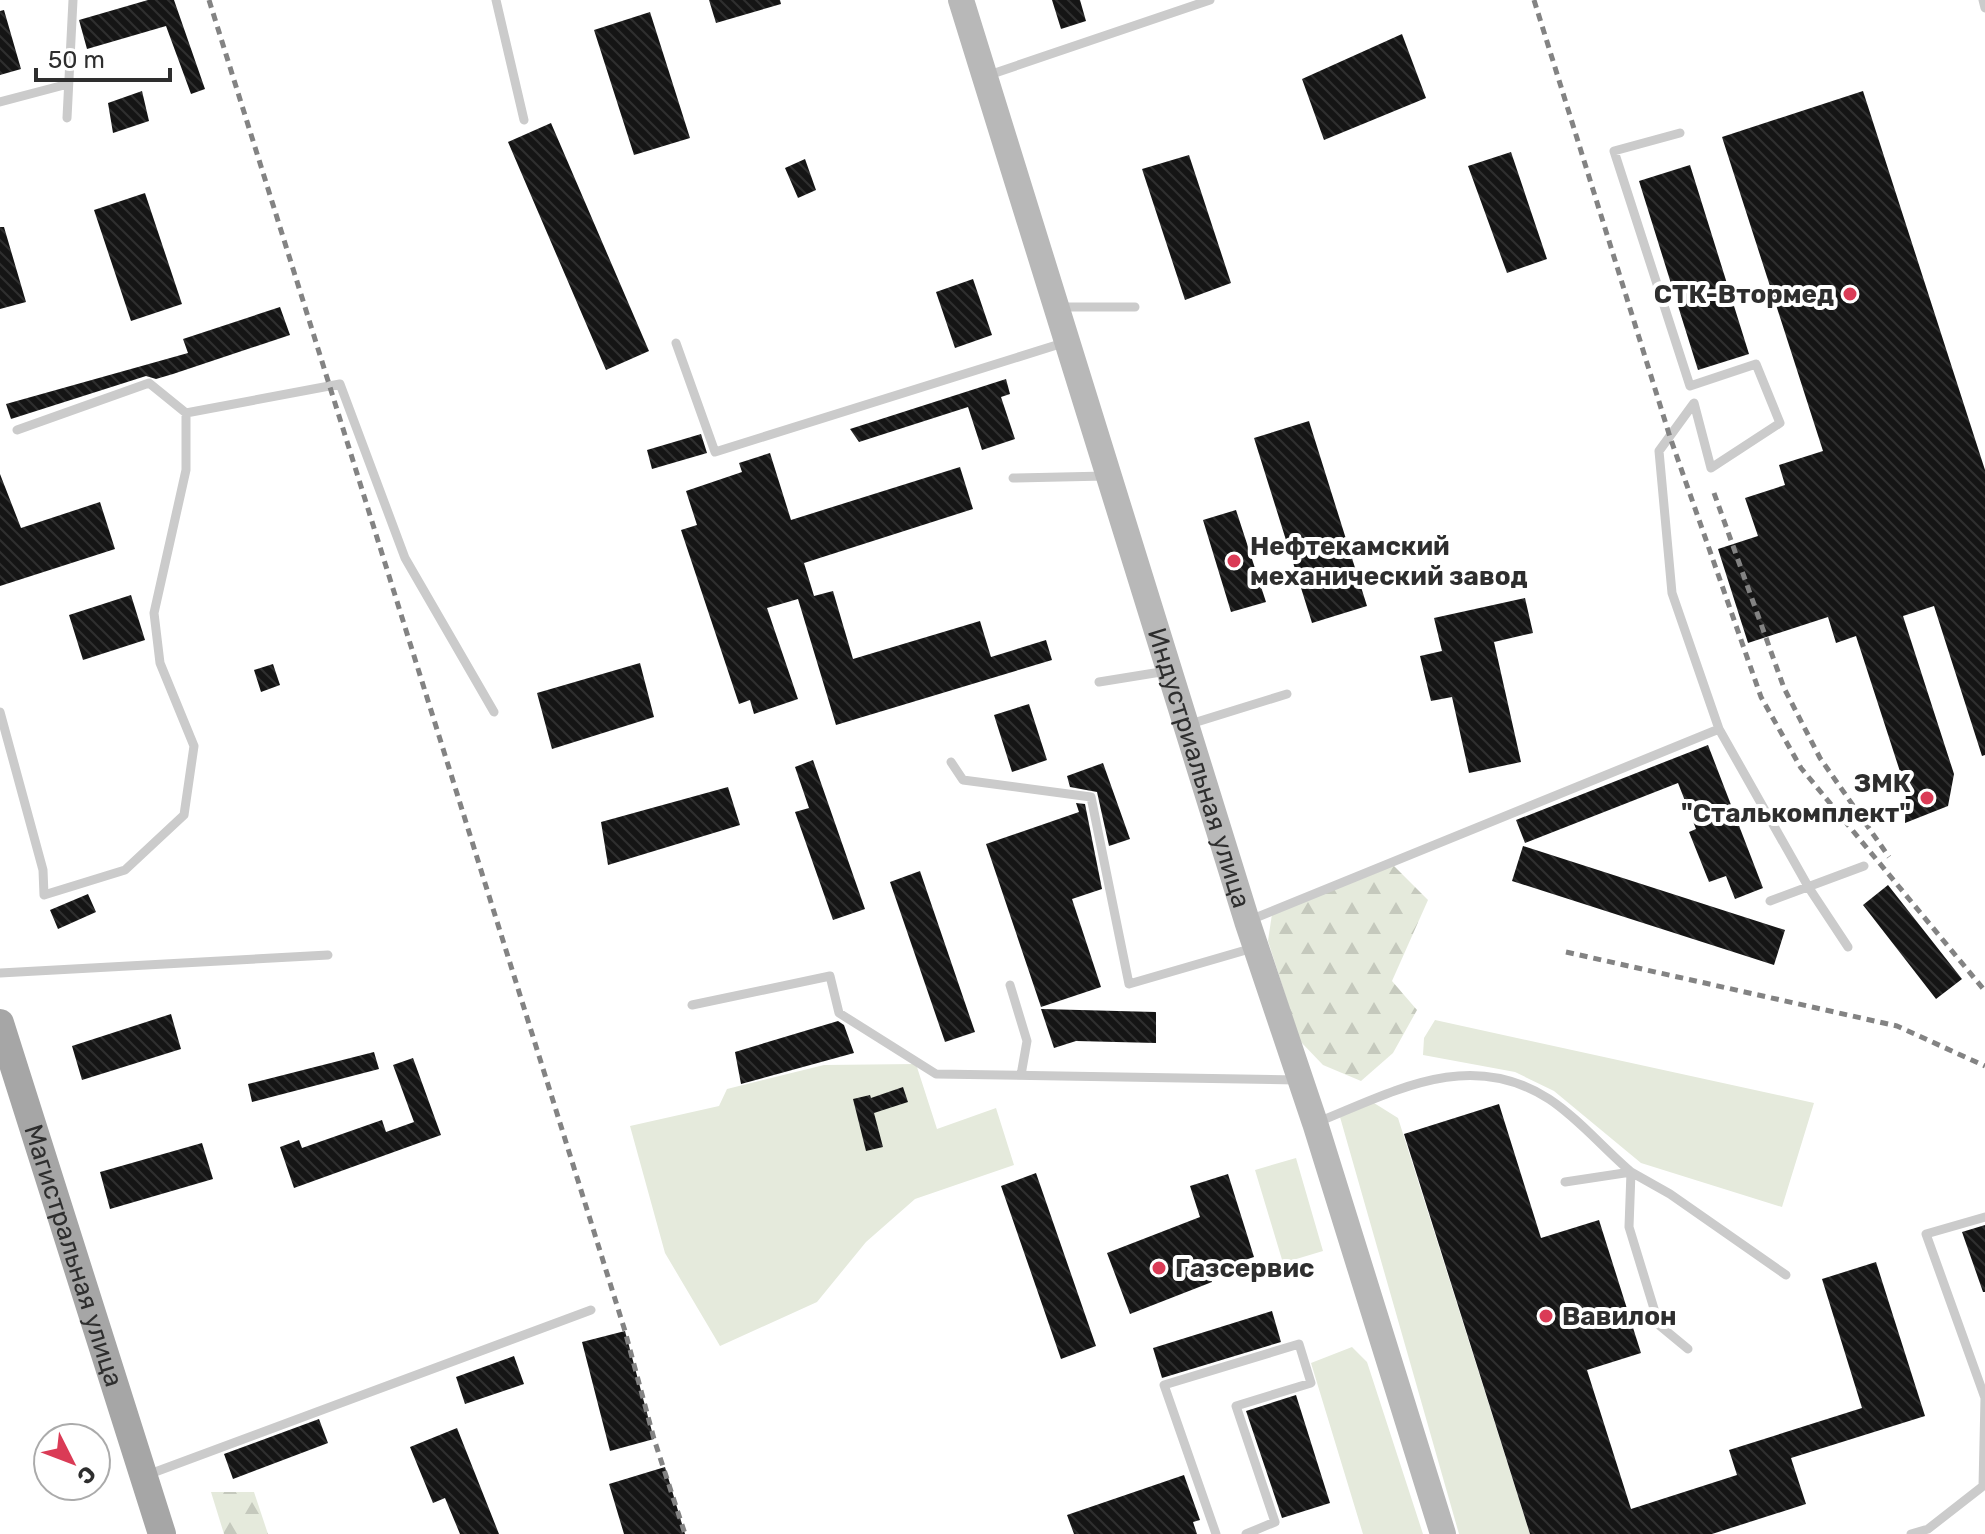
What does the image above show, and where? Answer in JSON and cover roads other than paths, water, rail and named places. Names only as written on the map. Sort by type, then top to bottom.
[{"type":"main road","name":"Индустриальная улица","points":[[961,0],[1247,921],[1315,1123],[1443,1534]]},
{"type":"main road","name":"Магистральная улица","points":[[0,1023],[162,1534]]},
{"type":"lane","points":[[67,118],[73,0]]},
{"type":"lane","points":[[496,0],[524,120]]},
{"type":"lane","points":[[986,76],[1210,0]]},
{"type":"lane","points":[[1983,0],[1985,8]]},
{"type":"lane","points":[[0,102],[68,84]]},
{"type":"lane","points":[[1680,133],[1614,151],[1690,386],[1756,364],[1780,423],[1711,468],[1694,403],[1659,451],[1672,593],[1719,729],[1809,888],[1848,947]]},
{"type":"lane","points":[[1057,307],[1135,307]]},
{"type":"lane","points":[[676,343],[715,452],[1068,342]]},
{"type":"lane","points":[[17,430],[149,383],[186,413],[340,384],[405,558],[494,712]]},
{"type":"lane","points":[[0,712],[43,870],[44,895],[125,870],[184,815],[194,746],[160,663],[154,613],[186,470],[186,413]]},
{"type":"lane","points":[[1013,478],[1110,476]]},
{"type":"lane","points":[[1099,682],[1170,670]]},
{"type":"lane","points":[[1187,725],[1287,694]]},
{"type":"lane","points":[[1247,921],[1719,729]]},
{"type":"lane","points":[[951,762],[963,780],[1091,797],[1129,984],[1256,947]]},
{"type":"lane","points":[[1770,901],[1864,866]]},
{"type":"lane","points":[[0,973],[328,955]]},
{"type":"lane","points":[[692,1005],[830,976],[839,1013],[936,1074],[1301,1080]]},
{"type":"lane","points":[[1010,985],[1027,1041],[1021,1075]]},
{"type":"lane","points":[[1315,1123],[1427,1078],[1499,1076],[1549,1099],[1631,1172],[1670,1194],[1786,1275]]},
{"type":"lane","points":[[1565,1182],[1631,1172]]},
{"type":"lane","points":[[1631,1172],[1629,1227],[1659,1325],[1688,1349]]},
{"type":"lane","points":[[1911,1534],[1928,1529],[1983,1486],[1985,1398],[1926,1234],[1985,1217]]},
{"type":"lane","points":[[143,1476],[591,1310]]},
{"type":"lane","points":[[1216,1534],[1164,1385],[1299,1344],[1311,1383],[1236,1406],[1275,1522],[1246,1534]]},
{"type":"railway","points":[[209,0],[625,1331],[654,1439],[685,1534]]},
{"type":"railway","points":[[1534,0],[1670,437],[1761,697],[1801,768],[1985,991]]},
{"type":"railway","points":[[1714,493],[1784,688],[1820,758],[1889,857]]},
{"type":"railway","points":[[1566,952],[1897,1026],[1985,1066]]},
{"type":"place","name":"СТК-Втормед","points":[[1850,294]]},
{"type":"place","name":"Нефтекамский механический завод","points":[[1234,561]]},
{"type":"place","name":"ЗМК \"Сталькомплект\"","points":[[1927,798]]},
{"type":"place","name":"Газсервис","points":[[1159,1268]]},
{"type":"place","name":"Вавилон","points":[[1546,1316]]}]
